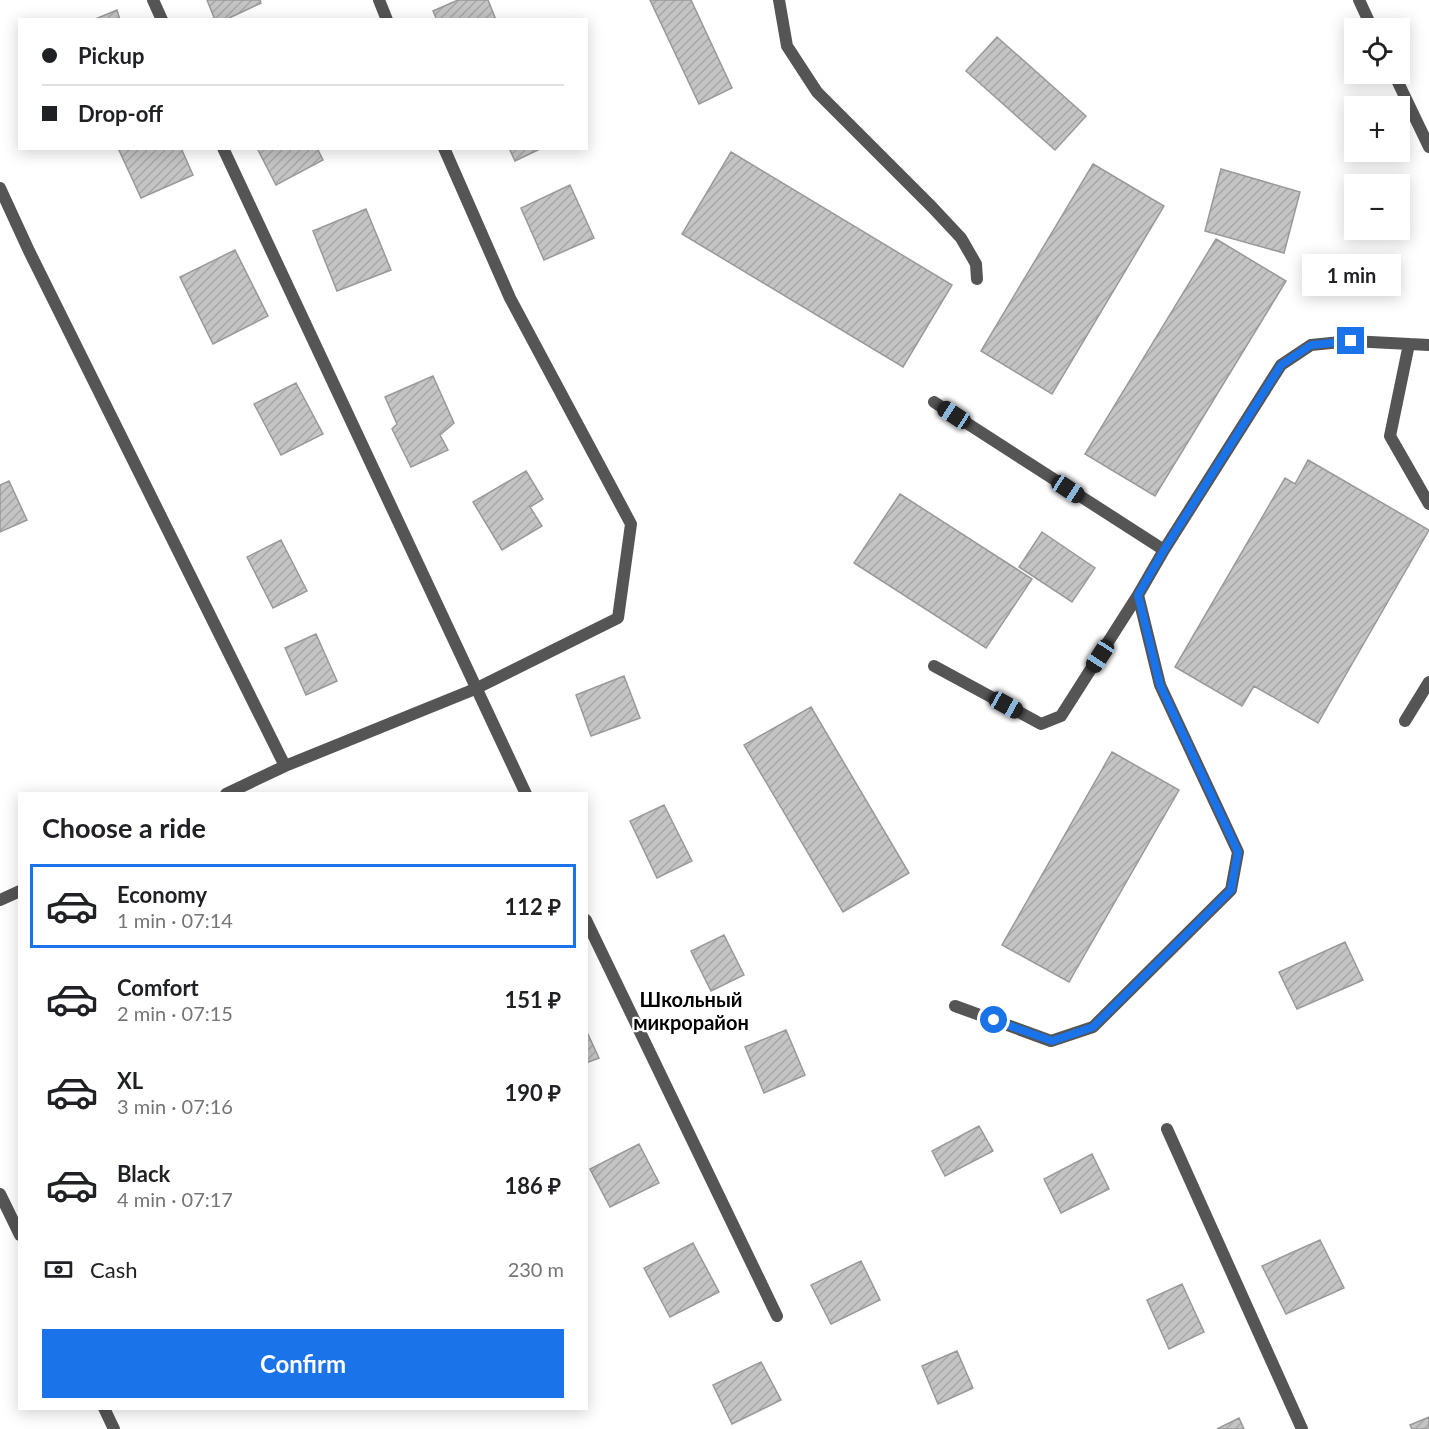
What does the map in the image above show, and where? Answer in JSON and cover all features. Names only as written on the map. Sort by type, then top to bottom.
[{"type":"street","points":[[153,0],[161,18]]},
{"type":"street","points":[[379,0],[386,18]]},
{"type":"street","points":[[779,0],[787,46],[817,92],[961,238],[975,264],[976,279]]},
{"type":"street","points":[[1359,0],[1367,18]]},
{"type":"street","points":[[1399,84],[1429,147]]},
{"type":"street","points":[[223,150],[525,792]]},
{"type":"street","points":[[230,792],[285,766],[475,689],[618,618],[631,524],[510,298],[445,150]]},
{"type":"street","points":[[0,188],[34,262],[285,766]]},
{"type":"street","points":[[934,666],[1041,724],[1061,716],[1281,365],[1311,345],[1351,341],[1429,345]]},
{"type":"street","points":[[1409,344],[1390,436],[1429,504]]},
{"type":"street","points":[[934,402],[1164,550]]},
{"type":"street","points":[[956,1006],[1052,1041],[1093,1027],[1231,890],[1238,852],[1160,685],[1138,595]]},
{"type":"street","points":[[1405,721],[1429,682]]},
{"type":"street","points":[[0,900],[18,892]]},
{"type":"street","points":[[588,924],[777,1316]]},
{"type":"street","points":[[1167,1129],[1302,1429]]},
{"type":"street","points":[[0,1194],[18,1231]]},
{"type":"street","points":[[105,1410],[114,1429]]},
{"type":"building","points":[[207,0],[260,0],[261,3],[229,18],[214,18]]},
{"type":"building","points":[[458,0],[488,0],[495,18],[436,18],[433,11]]},
{"type":"building","points":[[650,0],[691,0],[732,88],[699,104]]},
{"type":"building","points":[[117,10],[119,18],[98,18]]},
{"type":"building","points":[[997,37],[1086,116],[1055,150],[966,71]]},
{"type":"building","points":[[119,150],[182,150],[193,175],[141,198]]},
{"type":"building","points":[[258,150],[318,150],[323,160],[276,185]]},
{"type":"building","points":[[510,150],[538,150],[515,161]]},
{"type":"building","points":[[731,152],[952,285],[903,367],[682,234]]},
{"type":"building","points":[[1093,164],[1164,206],[1052,394],[981,351]]},
{"type":"building","points":[[1221,169],[1300,192],[1284,253],[1205,231]]},
{"type":"building","points":[[570,185],[594,238],[544,260],[521,208]]},
{"type":"building","points":[[366,209],[391,270],[337,291],[313,231]]},
{"type":"building","points":[[1216,239],[1286,281],[1155,496],[1085,454]]},
{"type":"building","points":[[235,250],[268,316],[213,344],[180,277]]},
{"type":"building","points":[[433,376],[454,423],[440,435],[448,450],[411,467],[392,429],[397,424],[385,397]]},
{"type":"building","points":[[296,383],[323,434],[281,455],[254,404]]},
{"type":"building","points":[[1308,460],[1429,530],[1318,723],[1254,686],[1242,706],[1175,667],[1285,478],[1295,484]]},
{"type":"building","points":[[526,471],[543,499],[530,507],[542,526],[502,550],[473,502]]},
{"type":"building","points":[[9,481],[27,520],[0,532],[0,485]]},
{"type":"building","points":[[900,494],[1032,579],[986,648],[854,563]]},
{"type":"building","points":[[1042,532],[1095,568],[1072,602],[1019,567]]},
{"type":"building","points":[[281,540],[307,591],[273,608],[247,557]]},
{"type":"building","points":[[316,634],[337,681],[306,695],[285,648]]},
{"type":"building","points":[[624,676],[640,718],[591,736],[576,695]]},
{"type":"building","points":[[811,707],[909,873],[843,912],[744,745]]},
{"type":"building","points":[[1112,752],[1179,790],[1069,982],[1002,945]]},
{"type":"building","points":[[664,805],[692,861],[657,878],[630,821]]},
{"type":"building","points":[[724,935],[744,975],[711,991],[691,951]]},
{"type":"building","points":[[1345,942],[1363,980],[1297,1009],[1279,972]]},
{"type":"building","points":[[786,1030],[805,1075],[764,1093],[745,1047]]},
{"type":"building","points":[[588,1034],[599,1058],[588,1062]]},
{"type":"building","points":[[979,1126],[993,1151],[945,1176],[932,1151]]},
{"type":"building","points":[[639,1144],[659,1183],[610,1207],[590,1169]]},
{"type":"building","points":[[1092,1154],[1109,1189],[1061,1213],[1044,1179]]},
{"type":"building","points":[[1320,1240],[1344,1288],[1286,1314],[1262,1266]]},
{"type":"building","points":[[693,1243],[719,1292],[670,1317],[644,1268]]},
{"type":"building","points":[[861,1261],[880,1300],[831,1324],[811,1285]]},
{"type":"building","points":[[1182,1284],[1204,1332],[1169,1349],[1147,1300]]},
{"type":"building","points":[[957,1351],[973,1388],[938,1404],[922,1366]]},
{"type":"building","points":[[761,1362],[781,1400],[732,1424],[713,1385]]},
{"type":"building","points":[[1429,1417],[1429,1429],[1412,1429],[1410,1425]]},
{"type":"building","points":[[1239,1418],[1244,1429],[1217,1429]]},
{"type":"district","name":"Школьный микрорайон","points":[[691,1010]]},
{"type":"route","points":[[994,1020],[1052,1041],[1093,1027],[1231,890],[1238,852],[1160,685],[1138,595],[1281,365],[1311,345],[1351,341]]}]
